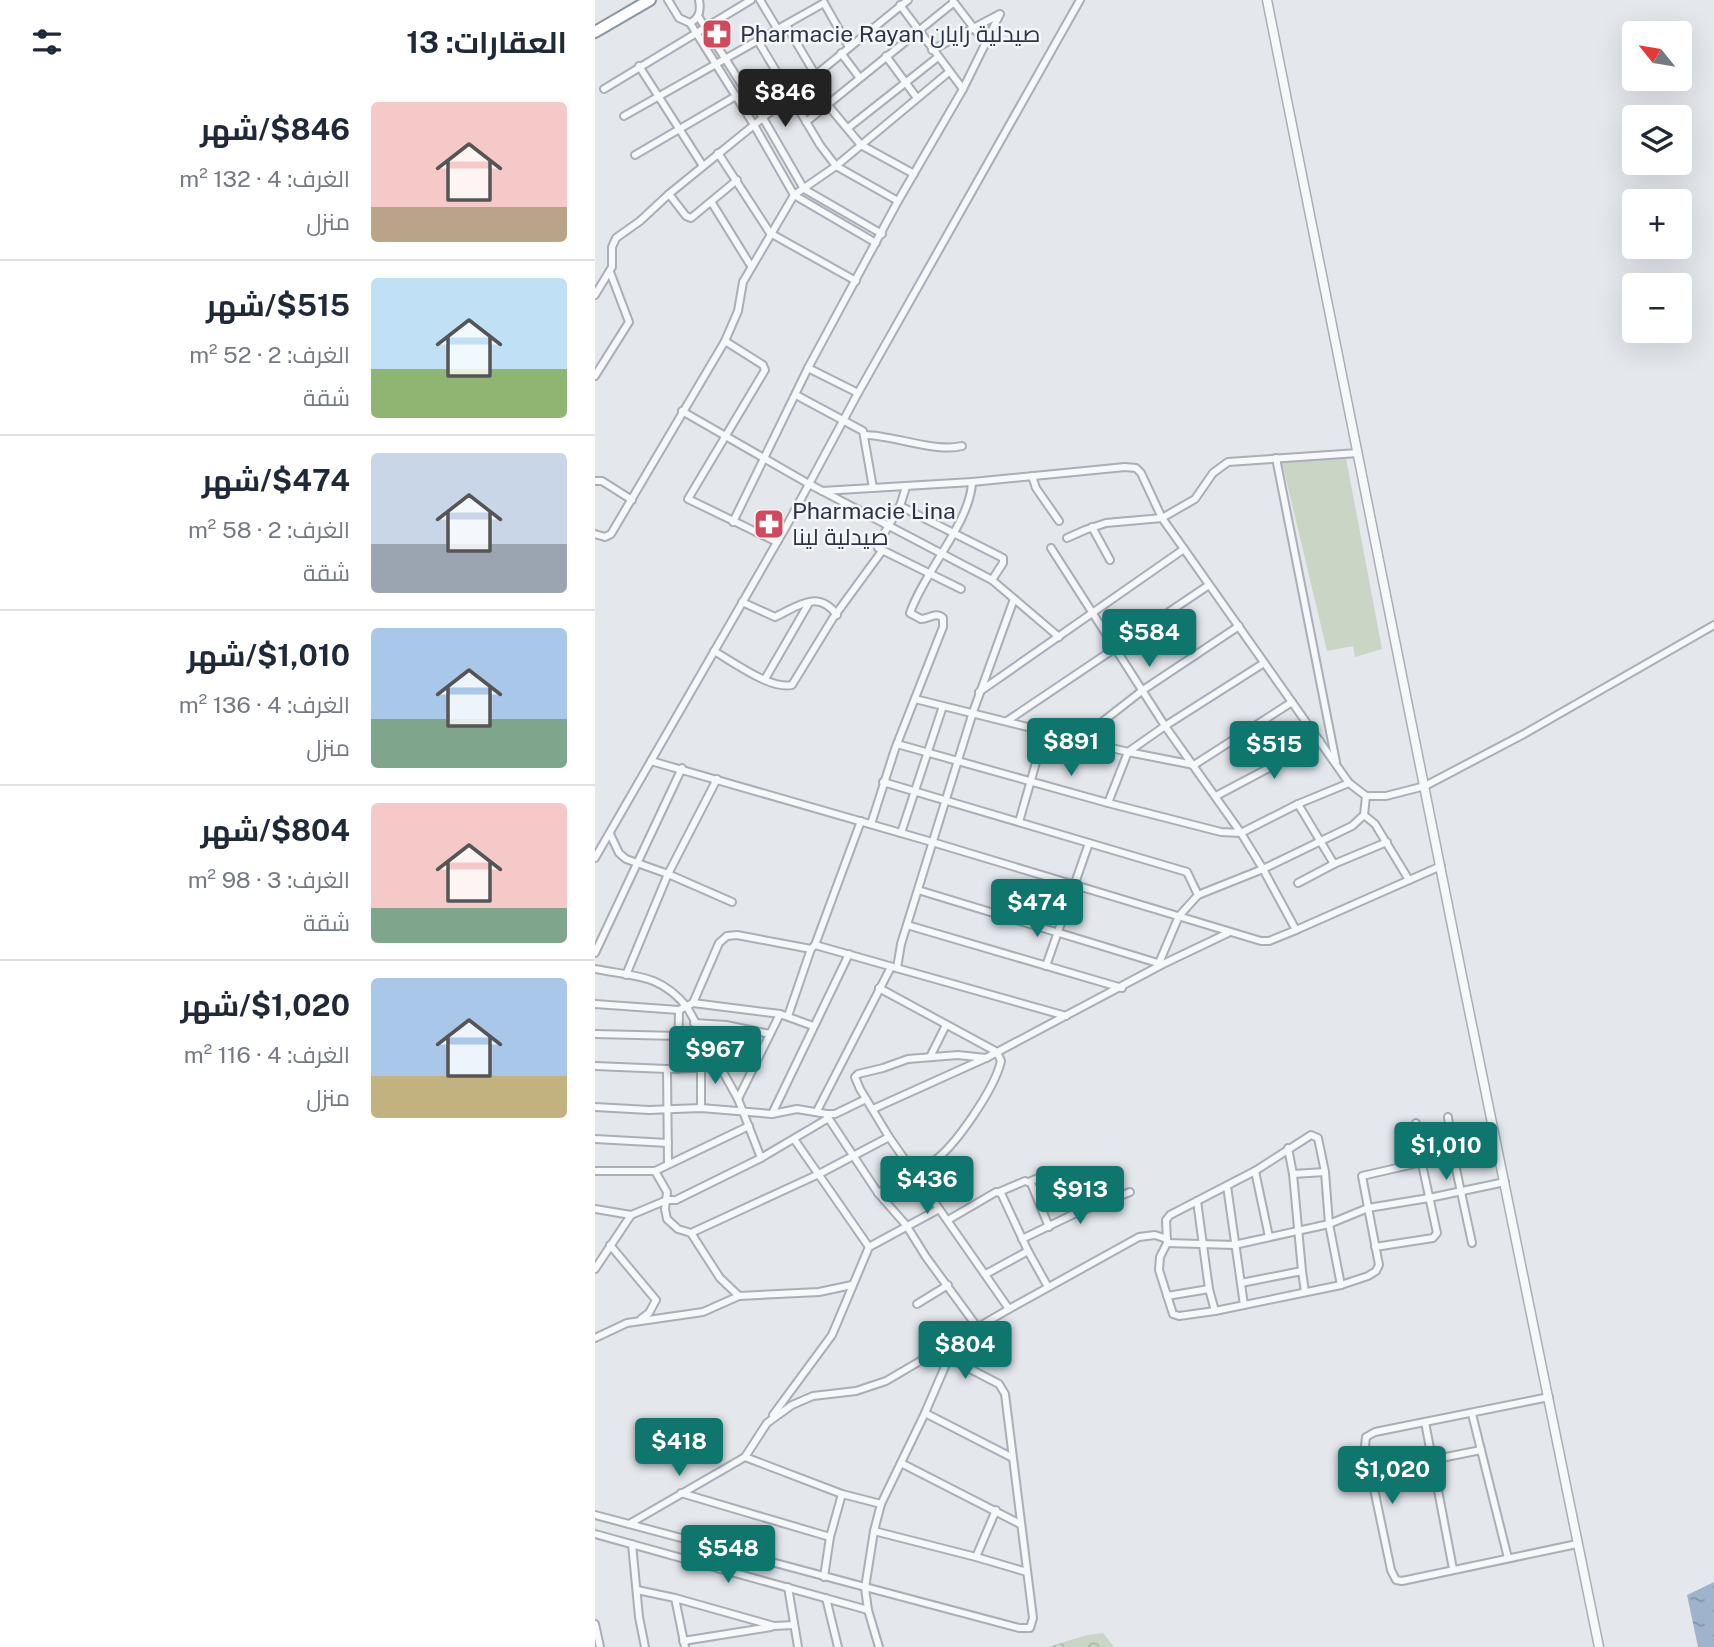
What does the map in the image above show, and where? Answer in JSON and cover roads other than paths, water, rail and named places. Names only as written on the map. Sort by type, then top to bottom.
[{"type":"highway","points":[[595,32],[650,0]]},
{"type":"street","points":[[668,0],[679,18],[690,23],[697,32],[794,195],[877,243]]},
{"type":"street","points":[[699,0],[698,16],[763,118],[804,189],[882,234]]},
{"type":"street","points":[[604,89],[751,0]]},
{"type":"street","points":[[760,0],[778,30]]},
{"type":"street","points":[[595,295],[613,264],[612,247],[616,238],[640,221],[789,94],[908,0]]},
{"type":"street","points":[[595,858],[810,484],[858,393],[1080,0]]},
{"type":"street","points":[[1267,0],[1597,1645]]},
{"type":"street","points":[[806,122],[952,1],[986,44]]},
{"type":"street","points":[[624,116],[824,2],[849,47]]},
{"type":"street","points":[[900,5],[963,89]]},
{"type":"street","points":[[733,522],[808,368],[898,201],[963,89],[1000,14],[932,50]]},
{"type":"street","points":[[690,23],[698,16]]},
{"type":"street","points":[[786,25],[815,74]]},
{"type":"street","points":[[758,41],[806,122],[836,166],[898,201]]},
{"type":"street","points":[[841,53],[859,77]]},
{"type":"street","points":[[885,56],[918,98]]},
{"type":"street","points":[[848,128],[938,57]]},
{"type":"street","points":[[639,66],[703,166]]},
{"type":"street","points":[[595,534],[608,537],[632,500],[725,341],[738,312],[743,282],[794,195],[836,166],[949,72]]},
{"type":"street","points":[[635,155],[736,96]]},
{"type":"street","points":[[826,103],[861,145],[914,174]]},
{"type":"street","points":[[718,153],[770,233],[856,281]]},
{"type":"street","points":[[669,194],[688,218],[694,217],[737,180]]},
{"type":"street","points":[[712,203],[751,266]]},
{"type":"street","points":[[595,376],[629,322],[610,272]]},
{"type":"street","points":[[725,341],[765,367],[688,497],[777,542]]},
{"type":"street","points":[[808,368],[858,393]]},
{"type":"street","points":[[796,395],[859,427],[865,435],[873,488]]},
{"type":"street","points":[[682,411],[822,491],[992,580],[1059,637]]},
{"type":"street","points":[[865,435],[888,436],[938,447],[962,446]]},
{"type":"street","points":[[1067,538],[1106,523],[1163,518],[1195,499],[1213,473],[1224,464],[1358,453]]},
{"type":"street","points":[[1276,458],[1336,764]]},
{"type":"street","points":[[822,491],[906,487],[1136,468],[1163,518],[1209,585],[1349,783],[1366,796],[1386,796],[1425,786],[1524,734],[1714,625]]},
{"type":"street","points":[[1032,476],[1059,522]]},
{"type":"street","points":[[595,481],[602,481],[632,500]]},
{"type":"street","points":[[871,824],[883,782],[944,622],[937,614],[921,619],[911,613],[929,574],[971,499],[972,482]]},
{"type":"street","points":[[906,487],[900,506],[878,548],[961,589]]},
{"type":"street","points":[[900,506],[1003,558],[1003,563],[992,580]]},
{"type":"street","points":[[1093,527],[1110,560]]},
{"type":"street","points":[[1051,548],[1165,726],[1241,833],[1296,930]]},
{"type":"street","points":[[979,692],[1184,549]]},
{"type":"street","points":[[714,651],[765,679],[784,687],[792,685],[882,551]]},
{"type":"street","points":[[1007,721],[1209,585]]},
{"type":"street","points":[[817,1111],[879,989],[894,967],[979,692],[1014,599]]},
{"type":"street","points":[[743,602],[775,617],[810,601],[823,602],[837,615]]},
{"type":"street","points":[[765,679],[810,601]]},
{"type":"street","points":[[1079,740],[1143,690],[1238,626]]},
{"type":"street","points":[[1108,803],[1128,752],[1264,663]]},
{"type":"street","points":[[915,699],[1128,752],[1195,765],[1292,702]]},
{"type":"street","points":[[901,834],[943,705]]},
{"type":"street","points":[[1019,822],[1045,731]]},
{"type":"street","points":[[1216,796],[1320,741]]},
{"type":"street","points":[[897,744],[1221,832],[1241,833],[1298,804],[1349,783]]},
{"type":"street","points":[[651,761],[1074,884],[1261,942],[1296,930],[1441,866]]},
{"type":"street","points":[[595,953],[682,768]]},
{"type":"street","points":[[626,975],[669,874],[717,779]]},
{"type":"street","points":[[883,782],[1187,872],[1198,895]]},
{"type":"street","points":[[1161,964],[1179,916],[1198,895],[1263,869],[1352,826],[1364,815],[1366,796]]},
{"type":"street","points":[[1298,804],[1334,864]]},
{"type":"street","points":[[1364,815],[1372,820],[1409,880]]},
{"type":"street","points":[[738,1099],[770,1034],[784,1015],[861,821]]},
{"type":"street","points":[[610,834],[622,857],[732,902]]},
{"type":"street","points":[[1299,883],[1334,864],[1387,842]]},
{"type":"street","points":[[1046,966],[1089,843]]},
{"type":"street","points":[[918,890],[1161,964]]},
{"type":"street","points":[[907,925],[1122,988]]},
{"type":"street","points":[[873,1109],[986,1058],[1122,988],[1161,964],[1228,933]]},
{"type":"street","points":[[678,1069],[679,1036],[686,1007],[719,943],[727,936],[737,935],[849,954],[1067,1016]]},
{"type":"street","points":[[772,1114],[849,954]]},
{"type":"street","points":[[595,969],[648,978],[675,994],[686,1007],[738,1099],[761,1158]]},
{"type":"street","points":[[879,989],[997,1052],[1001,1061],[994,1081],[962,1132],[932,1163],[879,1193]]},
{"type":"street","points":[[595,1004],[686,1007],[784,1015],[813,1026]]},
{"type":"street","points":[[694,1023],[770,1034]]},
{"type":"street","points":[[930,1057],[946,1025]]},
{"type":"street","points":[[595,1034],[679,1036]]},
{"type":"street","points":[[986,1058],[958,1055],[908,1059],[855,1077],[889,1137],[1009,1309]]},
{"type":"street","points":[[595,1066],[667,1069],[719,1067]]},
{"type":"street","points":[[701,1068],[701,1108]]},
{"type":"street","points":[[667,1069],[669,1164]]},
{"type":"street","points":[[595,1209],[631,1215],[667,1200],[676,1200],[761,1158],[827,1117],[866,1099]]},
{"type":"street","points":[[595,1107],[669,1110],[701,1108],[772,1114],[797,1109],[817,1111],[827,1117],[852,1156],[906,1225],[978,1328]]},
{"type":"street","points":[[1448,1117],[1453,1155],[1472,1243]]},
{"type":"street","points":[[1375,1247],[1436,1236],[1437,1233],[1416,1123]]},
{"type":"street","points":[[595,1171],[655,1171],[749,1126]]},
{"type":"street","points":[[1341,1285],[1328,1224],[1325,1172],[1318,1138],[1315,1135],[1288,1148],[1255,1171],[1170,1215],[1166,1220],[1167,1241],[1159,1263],[1167,1296],[1176,1316],[1215,1311],[1341,1285],[1376,1271],[1379,1265],[1361,1179],[1364,1174],[1422,1164],[1453,1155]]},
{"type":"street","points":[[691,1233],[819,1174],[889,1137]]},
{"type":"street","points":[[595,1139],[668,1143]]},
{"type":"street","points":[[794,1139],[869,1247]]},
{"type":"street","points":[[1288,1148],[1305,1292]]},
{"type":"street","points":[[655,1171],[665,1188],[667,1200],[664,1209],[667,1219],[678,1229],[691,1233],[720,1278],[739,1296]]},
{"type":"street","points":[[1255,1171],[1269,1237]]},
{"type":"street","points":[[948,1220],[999,1192],[1051,1172],[1058,1172],[1078,1212]]},
{"type":"street","points":[[1293,1174],[1325,1172]]},
{"type":"street","points":[[1028,1182],[1033,1186],[1049,1227]]},
{"type":"street","points":[[768,1423],[792,1405],[813,1396],[864,1390],[886,1381],[1139,1237],[1154,1234],[1167,1241],[1203,1246],[1234,1245],[1328,1224],[1368,1208],[1505,1182]]},
{"type":"street","points":[[1227,1185],[1244,1305]]},
{"type":"street","points":[[999,1192],[1048,1287]]},
{"type":"street","points":[[1022,1239],[1078,1212],[1130,1192]]},
{"type":"street","points":[[1197,1201],[1209,1289],[1215,1311]]},
{"type":"street","points":[[629,1524],[745,1457],[832,1335],[869,1247],[939,1209]]},
{"type":"street","points":[[595,1269],[631,1215]]},
{"type":"street","points":[[610,1245],[656,1300],[649,1313],[640,1320]]},
{"type":"street","points":[[986,1274],[1028,1251]]},
{"type":"street","points":[[1241,1283],[1301,1271]]},
{"type":"street","points":[[595,1338],[627,1323],[703,1312],[739,1296],[819,1292],[852,1285]]},
{"type":"street","points":[[917,1304],[948,1285]]},
{"type":"street","points":[[1167,1296],[1209,1289]]},
{"type":"street","points":[[880,1647],[868,1610],[865,1587],[874,1531],[881,1504],[956,1341]]},
{"type":"street","points":[[595,1515],[1027,1629],[1031,1627],[1033,1618],[1003,1388],[995,1381],[949,1358]]},
{"type":"street","points":[[1549,1397],[1368,1435],[1365,1446],[1394,1578],[1402,1581],[1577,1544]]},
{"type":"street","points":[[925,1413],[1011,1457]]},
{"type":"street","points":[[1472,1414],[1508,1558]]},
{"type":"street","points":[[1425,1422],[1453,1569]]},
{"type":"street","points":[[1371,1472],[1481,1450]]},
{"type":"street","points":[[745,1457],[842,1494],[881,1504]]},
{"type":"street","points":[[901,1462],[1020,1524]]},
{"type":"street","points":[[681,1493],[830,1537]]},
{"type":"street","points":[[824,1577],[830,1537],[842,1494]]},
{"type":"street","points":[[976,1557],[996,1510]]},
{"type":"street","points":[[874,1531],[1027,1572]]},
{"type":"street","points":[[595,1534],[868,1610]]},
{"type":"street","points":[[632,1544],[645,1647]]},
{"type":"street","points":[[788,1587],[798,1647]]},
{"type":"street","points":[[636,1590],[675,1598],[774,1626]]},
{"type":"street","points":[[675,1598],[684,1644],[774,1626],[794,1625]]},
{"type":"street","points":[[826,1598],[838,1647]]},
{"type":"street","points":[[595,1624],[600,1647]]},
{"type":"water","points":[[1714,1582],[1714,1647],[1698,1647],[1687,1595]]},
{"type":"place","name":"Pharmacie Rayan صيدلية رايان","points":[[717,34]]},
{"type":"place","name":"Pharmacie Lina صيدلية لينا","points":[[769,524]]}]
